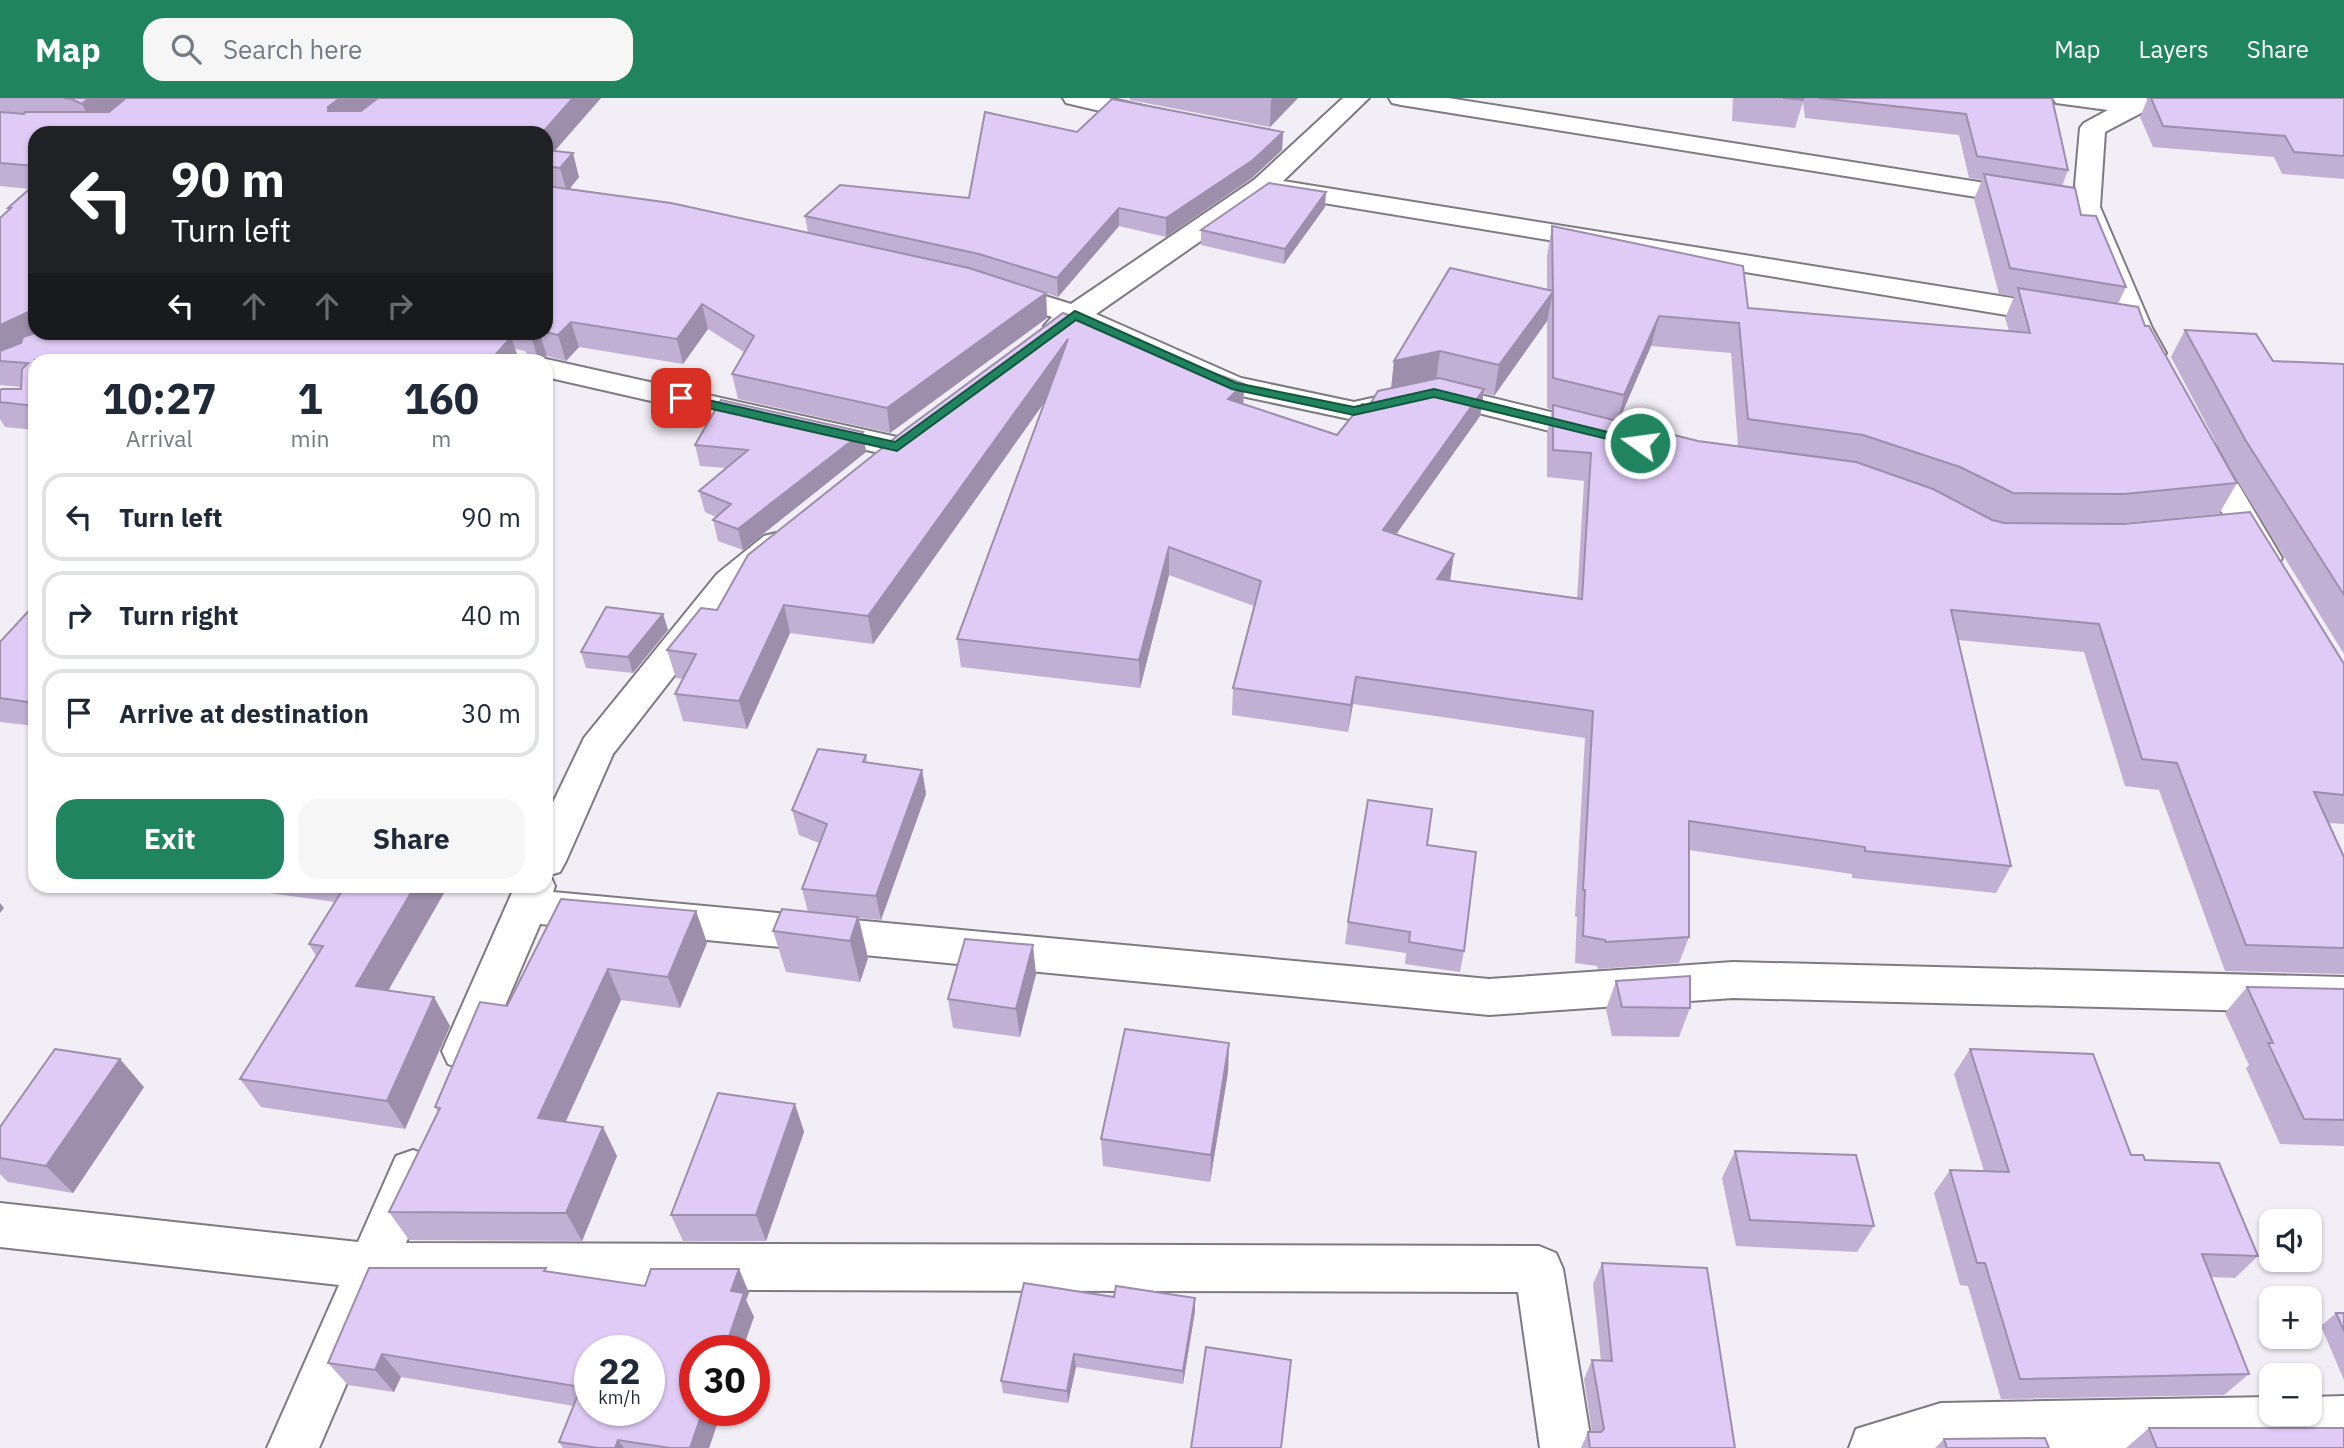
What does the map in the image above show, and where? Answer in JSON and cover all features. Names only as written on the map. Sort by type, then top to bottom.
[{"type":"street","points":[[1075,98],[1177,120]]},
{"type":"street","points":[[1030,348],[1263,186],[1293,142],[1357,98]]},
{"type":"street","points":[[1401,98],[2087,206]]},
{"type":"street","points":[[2065,98],[2135,102]]},
{"type":"street","points":[[2135,102],[2093,128],[2087,206],[2110,323],[2162,375]]},
{"type":"street","points":[[1263,186],[2110,323]]},
{"type":"street","points":[[967,281],[1075,315],[1232,386],[1354,411],[1434,393],[1623,439]]},
{"type":"street","points":[[553,369],[908,439],[865,472]]},
{"type":"street","points":[[2188,422],[2232,526],[2281,583]]},
{"type":"street","points":[[553,845],[597,748],[729,582],[802,523]]},
{"type":"street","points":[[450,1086],[531,896],[1489,997],[1733,981],[2344,995]]},
{"type":"street","points":[[293,1448],[428,1137]]},
{"type":"street","points":[[0,1225],[373,1265],[1539,1269],[1566,1448]]},
{"type":"street","points":[[1875,1448],[1941,1429],[2344,1422]]},
{"type":"building","points":[[64,98],[89,98],[82,104]]},
{"type":"building","points":[[126,98],[340,98],[328,107],[328,111],[361,111],[378,98],[573,98],[548,126],[28,126],[28,165],[0,163],[0,112],[109,112]]},
{"type":"building","points":[[1819,98],[2052,98],[2068,170],[1977,156],[1966,114]]},
{"type":"building","points":[[2151,98],[2344,98],[2344,156],[2294,152],[2285,136],[2163,126]]},
{"type":"building","points":[[1112,99],[1283,132],[1253,160],[1166,218],[1119,208],[1057,278],[979,254],[805,216],[840,185],[969,198],[985,112],[1077,132]]},
{"type":"building","points":[[553,151],[573,153],[560,168],[553,167]]},
{"type":"building","points":[[1984,174],[2075,188],[2081,215],[2096,216],[2126,287],[2010,268]]},
{"type":"building","points":[[1269,183],[1326,192],[1285,249],[1201,230]]},
{"type":"building","points":[[553,187],[671,203],[969,268],[1046,293],[887,408],[732,374],[754,336],[702,304],[677,339],[571,322],[558,335],[553,334]]},
{"type":"building","points":[[28,190],[28,312],[0,325],[0,218],[11,208],[8,208]]},
{"type":"building","points":[[1552,226],[1743,266],[1748,308],[2030,333],[2018,288],[2138,307],[2145,326],[2149,326],[2237,483],[2124,494],[2013,493],[1960,467],[1863,435],[1748,419],[1739,323],[1659,316],[1624,395],[1553,378],[1553,292],[1499,365],[1440,351],[1394,361],[1450,268],[1553,291]]},
{"type":"building","points":[[1063,313],[1146,344],[1142,347],[1244,384],[1228,399],[1337,435],[1362,404],[1369,406],[1378,391],[1439,378],[1484,389],[1383,530],[1454,554],[1437,579],[1582,599],[1591,453],[1553,450],[1553,405],[1698,441],[1856,462],[1933,489],[1992,520],[2004,523],[2123,524],[2250,512],[2344,664],[2344,795],[2314,792],[2344,857],[2344,948],[2246,945],[2177,763],[2142,759],[2099,624],[1951,610],[2011,866],[1865,851],[1865,847],[1689,821],[1689,937],[1606,942],[1583,936],[1593,711],[1356,677],[1351,705],[1233,688],[1261,581],[1169,547],[1139,660],[957,639],[1068,339],[868,616],[784,605],[739,701],[675,694],[696,654],[667,650],[701,608],[717,610],[748,555],[906,429]]},
{"type":"building","points":[[2185,330],[2256,334],[2273,361],[2344,364],[2344,595],[2246,441]]},
{"type":"building","points":[[28,335],[28,340],[508,340],[496,354],[28,354],[28,363],[0,361],[0,351],[21,343],[23,337]]},
{"type":"building","points":[[28,363],[28,405],[0,402],[0,390],[21,389],[22,369]]},
{"type":"building","points":[[721,400],[863,432],[738,529],[713,520],[731,504],[699,491],[748,450],[695,445]]},
{"type":"building","points":[[606,607],[663,614],[628,657],[581,652]]},
{"type":"building","points":[[28,612],[28,702],[0,698],[0,642]]},
{"type":"building","points":[[818,749],[866,755],[863,762],[922,770],[876,896],[802,889],[827,824],[792,810]]},
{"type":"building","points":[[1368,800],[1432,809],[1427,845],[1476,852],[1464,951],[1409,942],[1410,932],[1348,922]]},
{"type":"building","points":[[341,893],[411,893],[356,986],[434,997],[387,1101],[240,1079],[323,946],[309,944]]},
{"type":"building","points":[[561,899],[696,911],[668,977],[608,969],[538,1118],[603,1127],[566,1213],[389,1212],[440,1108],[435,1107],[480,1002],[507,1006]]},
{"type":"building","points":[[782,909],[858,917],[850,941],[773,931]]},
{"type":"building","points":[[965,939],[1033,945],[1016,1009],[948,999]]},
{"type":"building","points":[[1690,976],[1690,1008],[1622,1007],[1616,981]]},
{"type":"building","points":[[2247,987],[2344,989],[2344,1120],[2304,1119],[2268,1043],[2273,1043]]},
{"type":"building","points":[[1125,1029],[1229,1043],[1211,1155],[1101,1139]]},
{"type":"building","points":[[55,1049],[120,1059],[46,1166],[0,1158],[0,1127]]},
{"type":"building","points":[[1970,1049],[2093,1054],[2131,1155],[2143,1155],[2145,1160],[2219,1163],[2258,1256],[2202,1254],[2249,1374],[2020,1379],[1985,1263],[1977,1263],[1950,1170],[2009,1172]]},
{"type":"building","points":[[718,1093],[795,1104],[756,1215],[671,1215]]},
{"type":"building","points":[[1735,1151],[1856,1155],[1874,1226],[1750,1220]]},
{"type":"building","points":[[1602,1263],[1707,1268],[1735,1448],[1590,1448],[1588,1432],[1601,1432],[1604,1429],[1592,1360],[1612,1361]]},
{"type":"building","points":[[369,1268],[546,1268],[544,1271],[645,1286],[651,1269],[739,1269],[731,1291],[744,1293],[730,1335],[679,1335],[679,1426],[698,1426],[690,1448],[670,1448],[618,1440],[615,1448],[559,1442],[574,1404],[574,1426],[665,1426],[665,1335],[574,1335],[574,1386],[382,1354],[375,1370],[328,1363]]},
{"type":"building","points":[[1024,1283],[1114,1297],[1116,1286],[1195,1298],[1183,1371],[1074,1354],[1067,1391],[1001,1381]]},
{"type":"building","points":[[2336,1313],[2344,1313],[2344,1331]]},
{"type":"building","points":[[1206,1347],[1291,1360],[1281,1448],[1191,1448]]},
{"type":"building","points":[[2149,1428],[2344,1428],[2344,1448],[2157,1448]]},
{"type":"building","points":[[2045,1438],[2049,1448],[1947,1448],[1944,1439]]},
{"type":"route","points":[[681,398],[897,447],[1075,315],[1232,386],[1354,411],[1434,393],[1640,443]]}]
